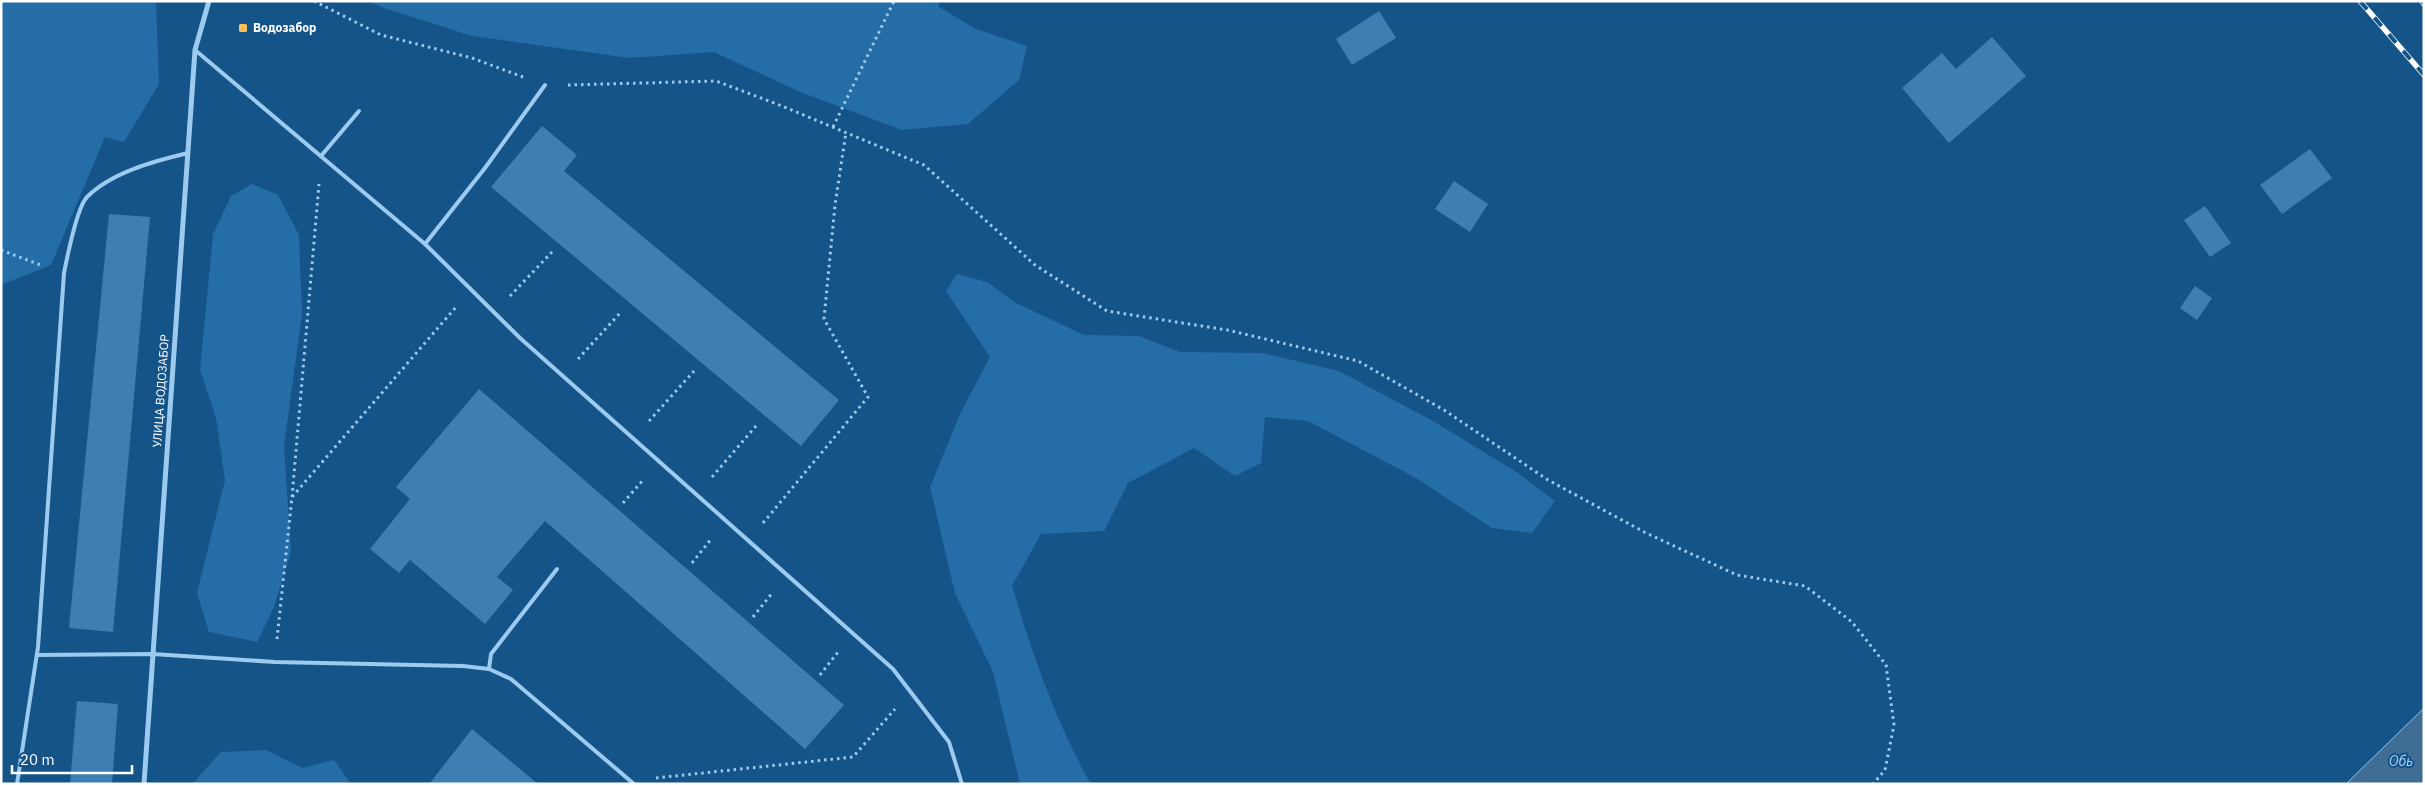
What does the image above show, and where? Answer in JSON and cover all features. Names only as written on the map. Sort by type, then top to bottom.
[{"type":"street","name":"УЛИЦА ВОДОЗАБОР","points":[[144,784],[195,50],[209,1]]},
{"type":"lane","points":[[195,50],[425,244],[494,313],[563,376],[893,669],[948,742],[962,784]]},
{"type":"lane","points":[[425,244],[485,168],[545,85]]},
{"type":"lane","points":[[321,156],[358,111]]},
{"type":"lane","points":[[17,784],[37,655],[64,273],[70,241],[86,198],[116,177],[149,163],[188,153]]},
{"type":"lane","points":[[489,669],[491,654],[557,569]]},
{"type":"lane","points":[[37,655],[153,654],[275,662],[463,666],[489,669],[511,679],[634,784]]},
{"type":"path","points":[[314,1],[381,35],[472,58],[545,85],[716,82],[846,132],[924,165],[1035,265],[1107,311],[1227,330],[1358,361],[1444,410],[1548,480],[1646,533],[1737,575],[1805,586],[1852,622],[1886,665],[1894,725],[1885,770],[1873,784]]},
{"type":"path","points":[[833,127],[894,1]]},
{"type":"path","points":[[748,540],[868,397],[824,319],[835,205],[846,132]]},
{"type":"path","points":[[275,662],[292,497],[321,156]]},
{"type":"path","points":[[1,250],[64,273]]},
{"type":"path","points":[[494,313],[552,252]]},
{"type":"path","points":[[292,497],[471,290]]},
{"type":"path","points":[[563,376],[621,312]]},
{"type":"path","points":[[634,438],[694,371]]},
{"type":"path","points":[[697,494],[756,426]]},
{"type":"path","points":[[623,503],[659,461]]},
{"type":"path","points":[[692,563],[726,521]]},
{"type":"path","points":[[753,617],[788,575]]},
{"type":"path","points":[[820,675],[853,633]]},
{"type":"path","points":[[646,779],[853,757],[910,692]]},
{"type":"shaded area","points":[[1,1],[156,1],[159,84],[124,142],[105,137],[51,265],[1,285]]},
{"type":"shaded area","points":[[369,1],[939,1],[939,7],[976,29],[1027,46],[1019,80],[968,124],[902,130],[800,92],[714,52],[629,58],[472,36],[381,7]]},
{"type":"shaded area","points":[[252,184],[278,195],[299,235],[302,314],[284,446],[291,551],[274,607],[257,642],[209,632],[197,593],[225,480],[216,418],[200,370],[213,234],[231,196]]},
{"type":"shaded area","points":[[957,274],[987,282],[1014,302],[1084,335],[1139,336],[1180,352],[1262,353],[1339,371],[1433,421],[1518,473],[1555,501],[1532,533],[1492,528],[1416,478],[1308,421],[1265,417],[1261,463],[1235,476],[1194,448],[1128,483],[1104,531],[1041,534],[1012,586],[1056,713],[1091,784],[1020,784],[993,672],[955,593],[930,487],[960,414],[990,357],[946,291]]},
{"type":"shaded area","points":[[266,750],[302,768],[334,760],[349,781],[346,784],[192,784],[221,752]]},
{"type":"water","name":"Обь","points":[[2424,708],[2424,784],[2346,784]]},
{"type":"building","points":[[1379,11],[1396,38],[1352,65],[1336,39]]},
{"type":"building","points":[[1992,37],[2026,76],[1949,143],[1902,88],[1942,53],[1956,69]]},
{"type":"building","points":[[542,126],[577,155],[564,171],[839,400],[801,446],[491,187]]},
{"type":"building","points":[[2310,149],[2332,178],[2282,214],[2260,185]]},
{"type":"building","points":[[1454,181],[1488,204],[1470,232],[1435,209]]},
{"type":"building","points":[[2205,206],[2231,243],[2210,257],[2184,220]]},
{"type":"building","points":[[109,214],[150,217],[113,632],[69,628]]},
{"type":"building","points":[[2195,286],[2212,298],[2197,320],[2180,308]]},
{"type":"building","points":[[479,389],[844,705],[805,749],[545,521],[497,577],[513,590],[485,624],[410,560],[399,573],[370,549],[410,499],[396,487]]},
{"type":"building","points":[[77,701],[118,704],[112,784],[70,784]]},
{"type":"building","points":[[472,729],[538,784],[430,783]]},
{"type":"railway","points":[[2360,1],[2424,75]]},
{"type":"place","name":"Водозабор","points":[[243,28]]}]
